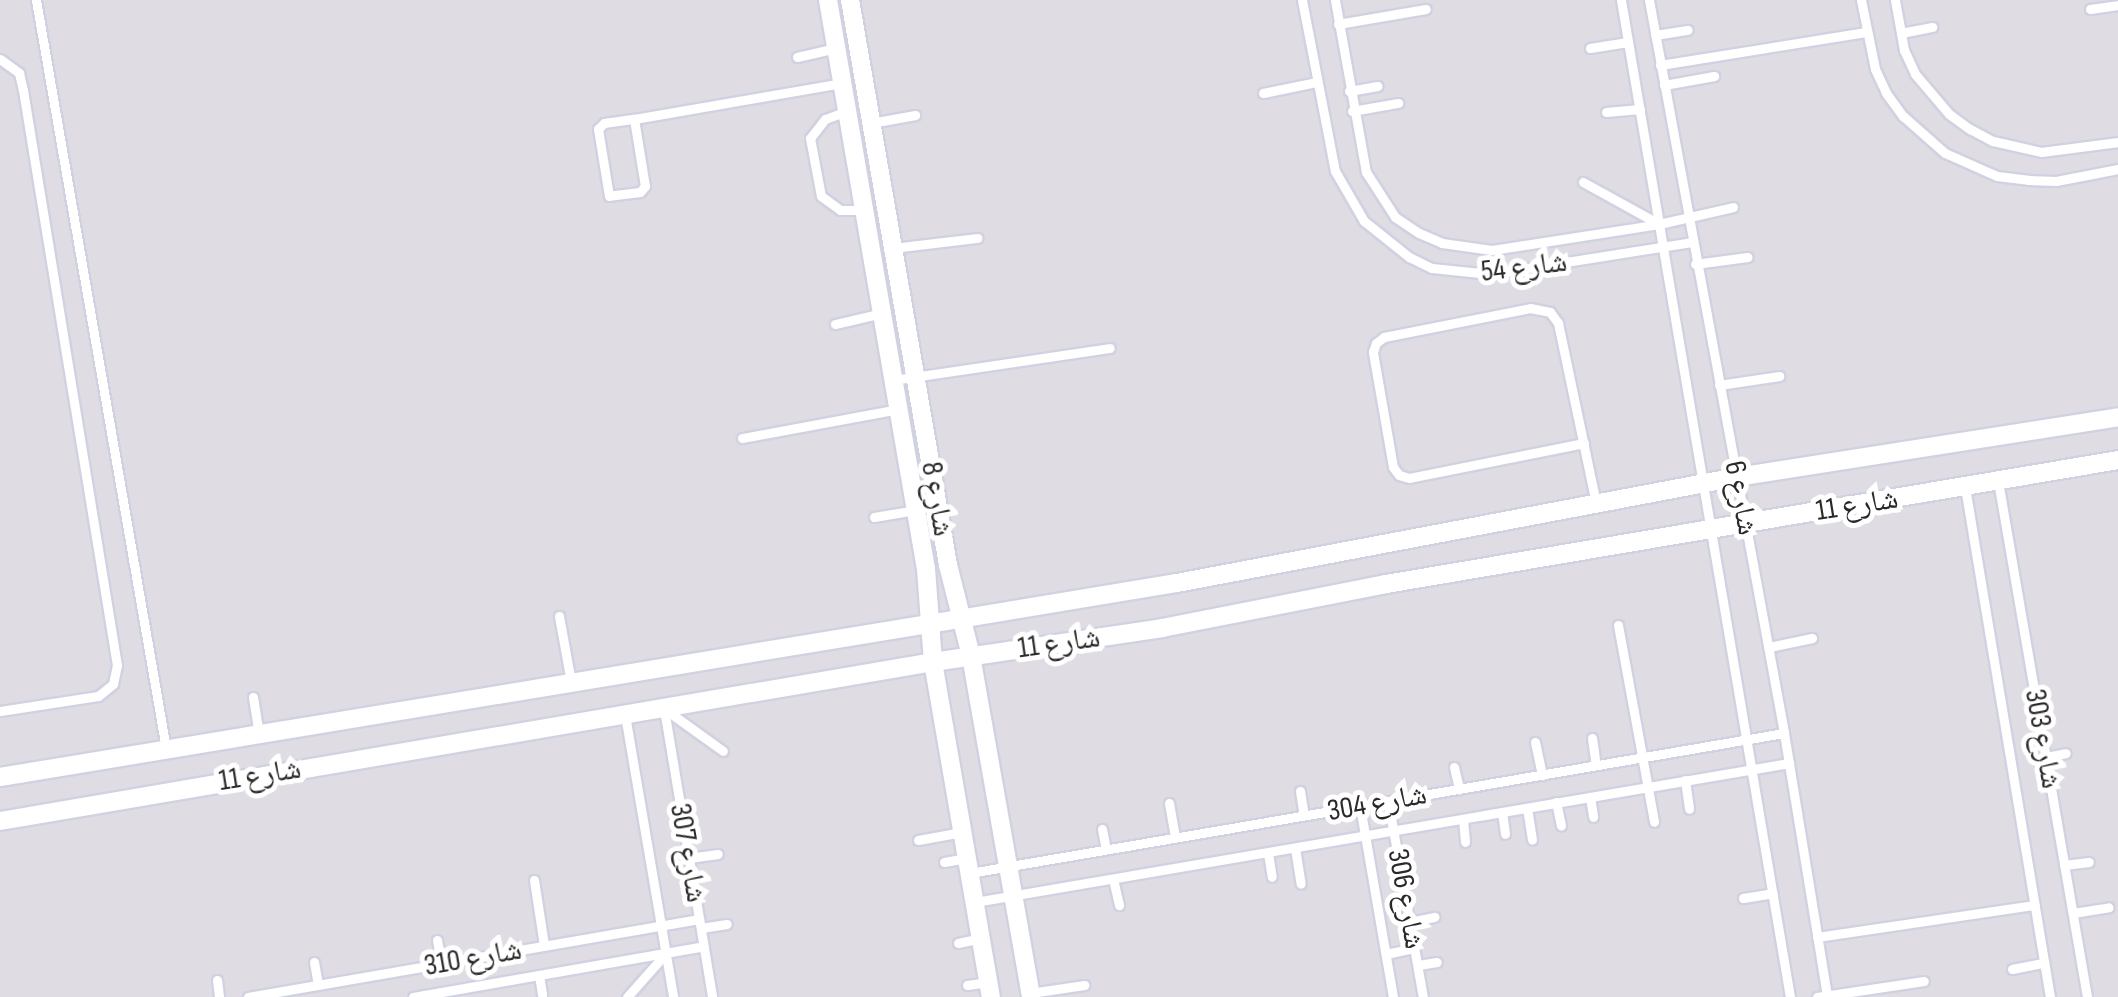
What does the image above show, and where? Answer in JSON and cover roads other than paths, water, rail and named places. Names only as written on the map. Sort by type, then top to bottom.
[{"type":"street","name":"شارع 8","points":[[828,0],[916,510],[933,662],[990,989]]},
{"type":"street","name":"شارع 8","points":[[850,0],[948,565],[971,656],[1030,995]]},
{"type":"street","name":"شارع 11","points":[[0,777],[1177,583],[1737,477],[2115,416]]},
{"type":"street","name":"شارع 11","points":[[0,821],[933,662],[1162,628],[1386,584],[2118,460]]},
{"type":"lane","points":[[36,0],[166,749]]},
{"type":"lane","name":"شارع 54","points":[[1302,0],[1331,156],[1345,196],[1384,241],[1432,268],[1490,274],[1691,242]]},
{"type":"lane","name":"شارع 54","points":[[1334,0],[1366,172],[1378,196],[1395,216],[1442,243],[1492,250],[1659,224],[1732,207]]},
{"type":"lane","name":"شارع 6","points":[[1621,0],[1790,997]]},
{"type":"lane","name":"شارع 6","points":[[1650,0],[1695,264],[1769,647],[1824,996]]},
{"type":"lane","points":[[1862,0],[1874,69],[1886,94],[1923,136],[1945,153],[1997,176],[2028,180],[2056,180],[2118,170]]},
{"type":"lane","points":[[1895,0],[1904,50],[1930,95],[1949,114],[1993,141],[2041,152],[2118,142]]},
{"type":"lane","points":[[2090,9],[2118,4]]},
{"type":"lane","points":[[1338,24],[1426,9]]},
{"type":"lane","points":[[1901,33],[1932,27]]},
{"type":"lane","points":[[1656,35],[1688,30]]},
{"type":"lane","points":[[1660,65],[1867,32]]},
{"type":"lane","points":[[1590,48],[1628,42]]},
{"type":"lane","points":[[798,57],[836,48]]},
{"type":"lane","points":[[0,59],[19,74],[117,674],[98,696],[0,711]]},
{"type":"lane","points":[[1664,86],[1714,76]]},
{"type":"lane","points":[[634,119],[645,186],[640,192],[610,196],[598,129],[604,124],[864,79]]},
{"type":"lane","points":[[1263,93],[1316,82]]},
{"type":"lane","points":[[1349,91],[1378,86]]},
{"type":"lane","points":[[1352,110],[1398,103]]},
{"type":"lane","points":[[1606,112],[1640,108]]},
{"type":"lane","points":[[847,110],[825,119],[810,138],[821,196],[840,210],[864,210]]},
{"type":"lane","points":[[871,122],[915,115]]},
{"type":"lane","points":[[1584,182],[1659,224]]},
{"type":"lane","points":[[893,248],[977,238]]},
{"type":"lane","points":[[1695,264],[1748,257]]},
{"type":"lane","points":[[1584,443],[1404,478],[1393,467],[1374,348],[1384,337],[1544,309],[1558,323],[1584,443],[1596,504]]},
{"type":"lane","points":[[836,324],[882,313]]},
{"type":"lane","points":[[893,380],[1110,348]]},
{"type":"lane","points":[[1719,385],[1779,376]]},
{"type":"lane","points":[[742,438],[898,410]]},
{"type":"lane","name":"شارع 303","points":[[1998,481],[2087,997]]},
{"type":"lane","name":"شارع 303","points":[[1965,487],[2050,997]]},
{"type":"lane","points":[[874,517],[916,510]]},
{"type":"lane","points":[[559,616],[571,682]]},
{"type":"lane","points":[[1618,625],[1654,822]]},
{"type":"lane","points":[[1769,647],[1812,638]]},
{"type":"lane","points":[[254,697],[259,734]]},
{"type":"lane","points":[[664,708],[723,751]]},
{"type":"lane","name":"شارع 307","points":[[664,708],[712,997]]},
{"type":"lane","name":"شارع 307","points":[[625,715],[674,997]]},
{"type":"lane","name":"شارع 304","points":[[944,862],[1008,866],[1784,733]]},
{"type":"lane","points":[[1592,738],[1596,765]]},
{"type":"lane","points":[[1536,742],[1542,774]]},
{"type":"lane","points":[[2046,757],[2066,754]]},
{"type":"lane","name":"شارع 304","points":[[975,902],[1789,763]]},
{"type":"lane","points":[[1454,768],[1458,788]]},
{"type":"lane","points":[[1685,780],[1689,809]]},
{"type":"lane","points":[[1300,791],[1304,815]]},
{"type":"lane","points":[[1590,797],[1593,817]]},
{"type":"lane","name":"شارع 306","points":[[1388,801],[1423,997]]},
{"type":"lane","points":[[1556,802],[1561,826]]},
{"type":"lane","points":[[1169,803],[1175,837]]},
{"type":"lane","name":"شارع 306","points":[[1360,806],[1394,997]]},
{"type":"lane","points":[[1527,808],[1532,840]]},
{"type":"lane","points":[[1502,812],[1505,834]]},
{"type":"lane","points":[[1462,819],[1466,842]]},
{"type":"lane","points":[[1102,829],[1106,849]]},
{"type":"lane","points":[[918,840],[962,832]]},
{"type":"lane","points":[[1295,848],[1301,884]]},
{"type":"lane","points":[[1268,853],[1272,878]]},
{"type":"lane","points":[[689,858],[718,854]]},
{"type":"lane","points":[[2064,865],[2089,862]]},
{"type":"lane","points":[[1113,878],[1118,906]]},
{"type":"lane","points":[[534,880],[544,945]]},
{"type":"lane","points":[[1744,898],[1773,893]]},
{"type":"lane","points":[[1817,937],[2034,906]]},
{"type":"lane","points":[[2073,913],[2109,907]]},
{"type":"lane","points":[[1410,922],[1434,917]]},
{"type":"lane","name":"شارع 310","points":[[248,997],[661,925],[727,924]]},
{"type":"lane","points":[[958,943],[981,938]]},
{"type":"lane","points":[[438,940],[440,963]]},
{"type":"lane","name":"شارع 310","points":[[413,997],[704,946]]},
{"type":"lane","points":[[1386,954],[1414,948]]},
{"type":"lane","points":[[627,997],[666,953]]},
{"type":"lane","points":[[314,962],[318,985]]},
{"type":"lane","points":[[1418,965],[1437,962]]},
{"type":"lane","points":[[2012,969],[2044,963]]},
{"type":"lane","points":[[539,975],[542,995]]},
{"type":"lane","points":[[217,980],[219,997]]},
{"type":"lane","points":[[1824,996],[1924,980]]},
{"type":"lane","points":[[967,985],[990,989]]},
{"type":"lane","points":[[1030,995],[1084,985]]},
{"type":"lane","points":[[478,986],[480,997]]}]
